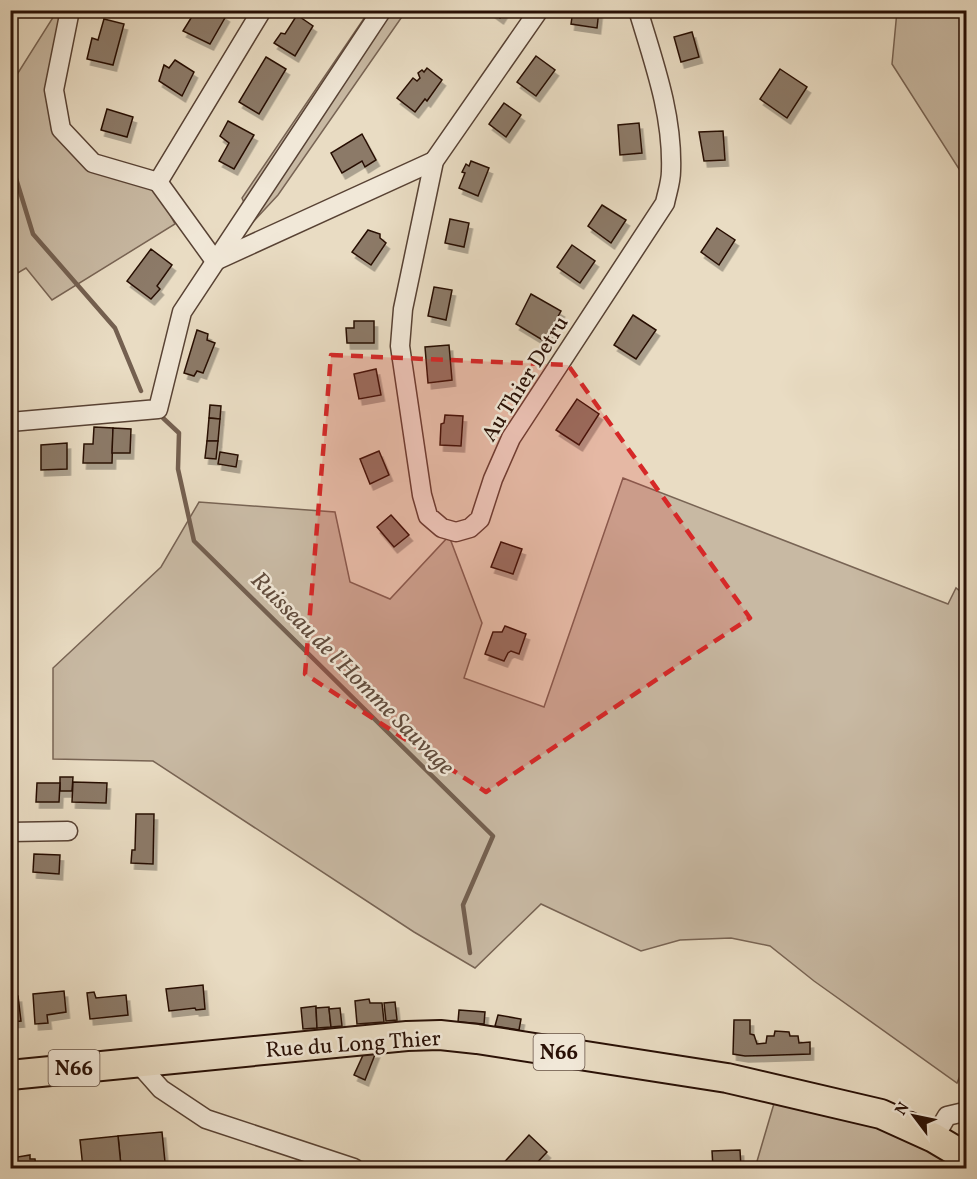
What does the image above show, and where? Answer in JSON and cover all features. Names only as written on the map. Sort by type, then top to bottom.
[{"type":"main road","name":"Rue du Long Thier","points":[[10,1075],[397,1036],[440,1035],[488,1040],[726,1078],[881,1114],[934,1138],[966,1157]]},
{"type":"street","points":[[158,182],[262,10]]},
{"type":"street","points":[[10,422],[158,409],[182,312],[382,10]]},
{"type":"street","name":"Au Thier Detru","points":[[539,10],[434,161],[403,309],[400,346],[425,506],[428,516],[442,528],[456,532],[470,528],[480,519],[511,438],[665,204],[671,172],[669,126],[662,91],[638,10]]},
{"type":"street","points":[[71,12],[54,90],[61,129],[93,163],[158,182],[215,261]]},
{"type":"street","points":[[215,261],[434,161]]},
{"type":"street","points":[[10,832],[68,831]]},
{"type":"street","points":[[138,1063],[161,1089],[206,1119],[354,1168]]},
{"type":"street","points":[[934,1138],[947,1116],[964,1112],[966,1114]]},
{"type":"highlighted area","points":[[331,355],[568,365],[750,618],[486,792],[305,674]]},
{"type":"shaded area","points":[[57,11],[61,26],[48,92],[92,167],[155,187],[175,224],[52,300],[26,268],[11,277],[11,84]]},
{"type":"shaded area","points":[[369,11],[406,11],[278,195],[253,222],[242,198]]},
{"type":"shaded area","points":[[897,11],[966,11],[966,180],[892,64]]},
{"type":"shaded area","points":[[623,478],[948,604],[956,588],[966,596],[966,1062],[957,1083],[814,981],[770,946],[731,938],[680,940],[641,951],[541,904],[475,968],[414,932],[153,761],[53,759],[53,668],[161,567],[199,502],[335,512],[350,582],[390,599],[449,536],[482,623],[464,678],[544,707]]},
{"type":"shaded area","points":[[778,1090],[881,1114],[966,1168],[755,1168]]},
{"type":"building","points":[[196,10],[217,10],[226,16],[210,44],[183,31]]},
{"type":"building","points":[[489,10],[505,10],[500,18]]},
{"type":"building","points":[[573,10],[599,10],[597,28],[571,24]]},
{"type":"building","points":[[297,15],[313,26],[295,56],[274,43],[281,33],[285,34]]},
{"type":"building","points":[[104,19],[124,24],[113,65],[87,59],[92,38],[98,40]]},
{"type":"building","points":[[692,32],[699,57],[681,62],[674,37]]},
{"type":"building","points":[[536,56],[555,70],[536,96],[517,82]]},
{"type":"building","points":[[266,57],[286,69],[259,114],[239,102]]},
{"type":"building","points":[[175,60],[194,72],[182,96],[159,81],[164,65],[169,68]]},
{"type":"building","points":[[427,68],[442,80],[427,101],[425,99],[415,112],[397,98],[413,78],[417,81],[420,78],[418,73],[422,70],[424,72]]},
{"type":"building","points":[[780,69],[807,87],[787,118],[760,99]]},
{"type":"building","points":[[504,103],[521,115],[506,137],[489,124]]},
{"type":"building","points":[[107,109],[133,117],[127,137],[101,130]]},
{"type":"building","points":[[228,121],[254,135],[234,169],[219,161],[229,143],[220,136]]},
{"type":"building","points":[[639,123],[642,153],[620,155],[618,125]]},
{"type":"building","points":[[723,131],[725,160],[704,161],[699,132]]},
{"type":"building","points":[[362,134],[376,160],[365,167],[362,161],[342,173],[331,153]]},
{"type":"building","points":[[471,161],[489,168],[478,196],[459,188],[465,173],[462,172],[466,164],[469,166]]},
{"type":"building","points":[[602,205],[626,220],[611,243],[588,226]]},
{"type":"building","points":[[450,219],[469,223],[464,247],[445,243]]},
{"type":"building","points":[[717,228],[735,240],[719,265],[701,252]]},
{"type":"building","points":[[368,230],[380,234],[380,238],[386,243],[371,265],[352,252]]},
{"type":"building","points":[[572,245],[595,261],[580,283],[557,267]]},
{"type":"building","points":[[151,249],[172,265],[157,286],[160,289],[151,299],[127,281]]},
{"type":"building","points":[[434,287],[452,290],[446,320],[428,316]]},
{"type":"building","points":[[531,294],[561,311],[544,341],[516,324]]},
{"type":"building","points":[[633,315],[656,330],[636,359],[614,345]]},
{"type":"building","points":[[354,321],[374,321],[374,343],[347,343],[346,328],[354,328]]},
{"type":"building","points":[[197,330],[208,334],[207,340],[215,343],[203,373],[197,371],[194,376],[184,373]]},
{"type":"building","points":[[449,345],[452,380],[428,383],[425,347]]},
{"type":"building","points":[[376,369],[381,395],[359,399],[354,374]]},
{"type":"building","points":[[577,399],[599,414],[579,445],[556,430]]},
{"type":"building","points":[[210,405],[221,406],[220,419],[209,418]]},
{"type":"building","points":[[445,415],[463,416],[461,446],[440,445],[441,424],[444,423]]},
{"type":"building","points":[[209,418],[220,419],[218,441],[207,441]]},
{"type":"building","points":[[94,427],[113,428],[112,463],[83,463],[84,444],[93,444]]},
{"type":"building","points":[[113,428],[131,429],[130,453],[112,453]]},
{"type":"building","points":[[207,441],[218,441],[216,459],[205,458]]},
{"type":"building","points":[[67,443],[67,469],[41,470],[41,445]]},
{"type":"building","points":[[379,451],[389,475],[370,484],[360,459]]},
{"type":"building","points":[[220,452],[238,455],[236,467],[218,464]]},
{"type":"building","points":[[391,515],[409,535],[394,547],[377,527]]},
{"type":"building","points":[[501,542],[522,549],[513,574],[491,567]]},
{"type":"building","points":[[505,626],[526,634],[519,654],[511,651],[504,661],[485,654],[493,632],[502,632]]},
{"type":"building","points":[[60,777],[73,777],[72,791],[60,791]]},
{"type":"building","points":[[73,782],[107,783],[106,803],[72,802]]},
{"type":"building","points":[[37,783],[60,783],[59,802],[36,802]]},
{"type":"building","points":[[136,814],[154,814],[153,864],[131,863],[132,850],[135,850]]},
{"type":"building","points":[[34,854],[60,855],[59,874],[33,872]]},
{"type":"building","points":[[203,985],[205,1009],[169,1011],[166,989]]},
{"type":"building","points":[[64,991],[66,1012],[47,1015],[48,1023],[35,1024],[33,994]]},
{"type":"building","points":[[94,992],[96,998],[126,995],[128,1015],[90,1019],[87,993]]},
{"type":"building","points":[[18,996],[21,1021],[10,1022],[10,997]]},
{"type":"building","points":[[369,999],[370,1003],[382,1003],[384,1022],[357,1024],[355,1001]]},
{"type":"building","points":[[395,1002],[397,1020],[386,1021],[384,1003]]},
{"type":"building","points":[[316,1006],[317,1028],[303,1029],[301,1008]]},
{"type":"building","points":[[329,1007],[331,1027],[317,1028],[316,1008]]},
{"type":"building","points":[[340,1008],[342,1026],[331,1027],[329,1009]]},
{"type":"building","points":[[459,1010],[485,1012],[484,1024],[458,1022]]},
{"type":"building","points":[[498,1015],[521,1019],[519,1030],[495,1026]]},
{"type":"building","points":[[734,1020],[750,1020],[750,1034],[754,1035],[757,1044],[766,1043],[767,1036],[774,1036],[775,1031],[789,1032],[790,1036],[798,1036],[799,1043],[810,1042],[810,1054],[745,1056],[733,1054]]},
{"type":"building","points":[[376,1052],[365,1080],[354,1075],[364,1053]]},
{"type":"building","points":[[162,1132],[165,1162],[121,1166],[118,1136]]},
{"type":"building","points":[[529,1135],[547,1152],[532,1168],[499,1168]]},
{"type":"building","points":[[118,1136],[121,1166],[83,1168],[80,1140]]},
{"type":"building","points":[[740,1150],[741,1168],[713,1168],[712,1151]]},
{"type":"building","points":[[17,1155],[18,1157],[30,1155],[30,1159],[35,1159],[36,1168],[10,1168],[10,1156]]},
{"type":"waterway","name":"Ruisseau de l'Homme Sauvage","points":[[10,159],[33,234],[115,328],[141,391]]},
{"type":"waterway","name":"Ruisseau de l'Homme Sauvage","points":[[163,418],[179,433],[178,469],[194,541],[493,836],[463,905],[470,953]]}]
